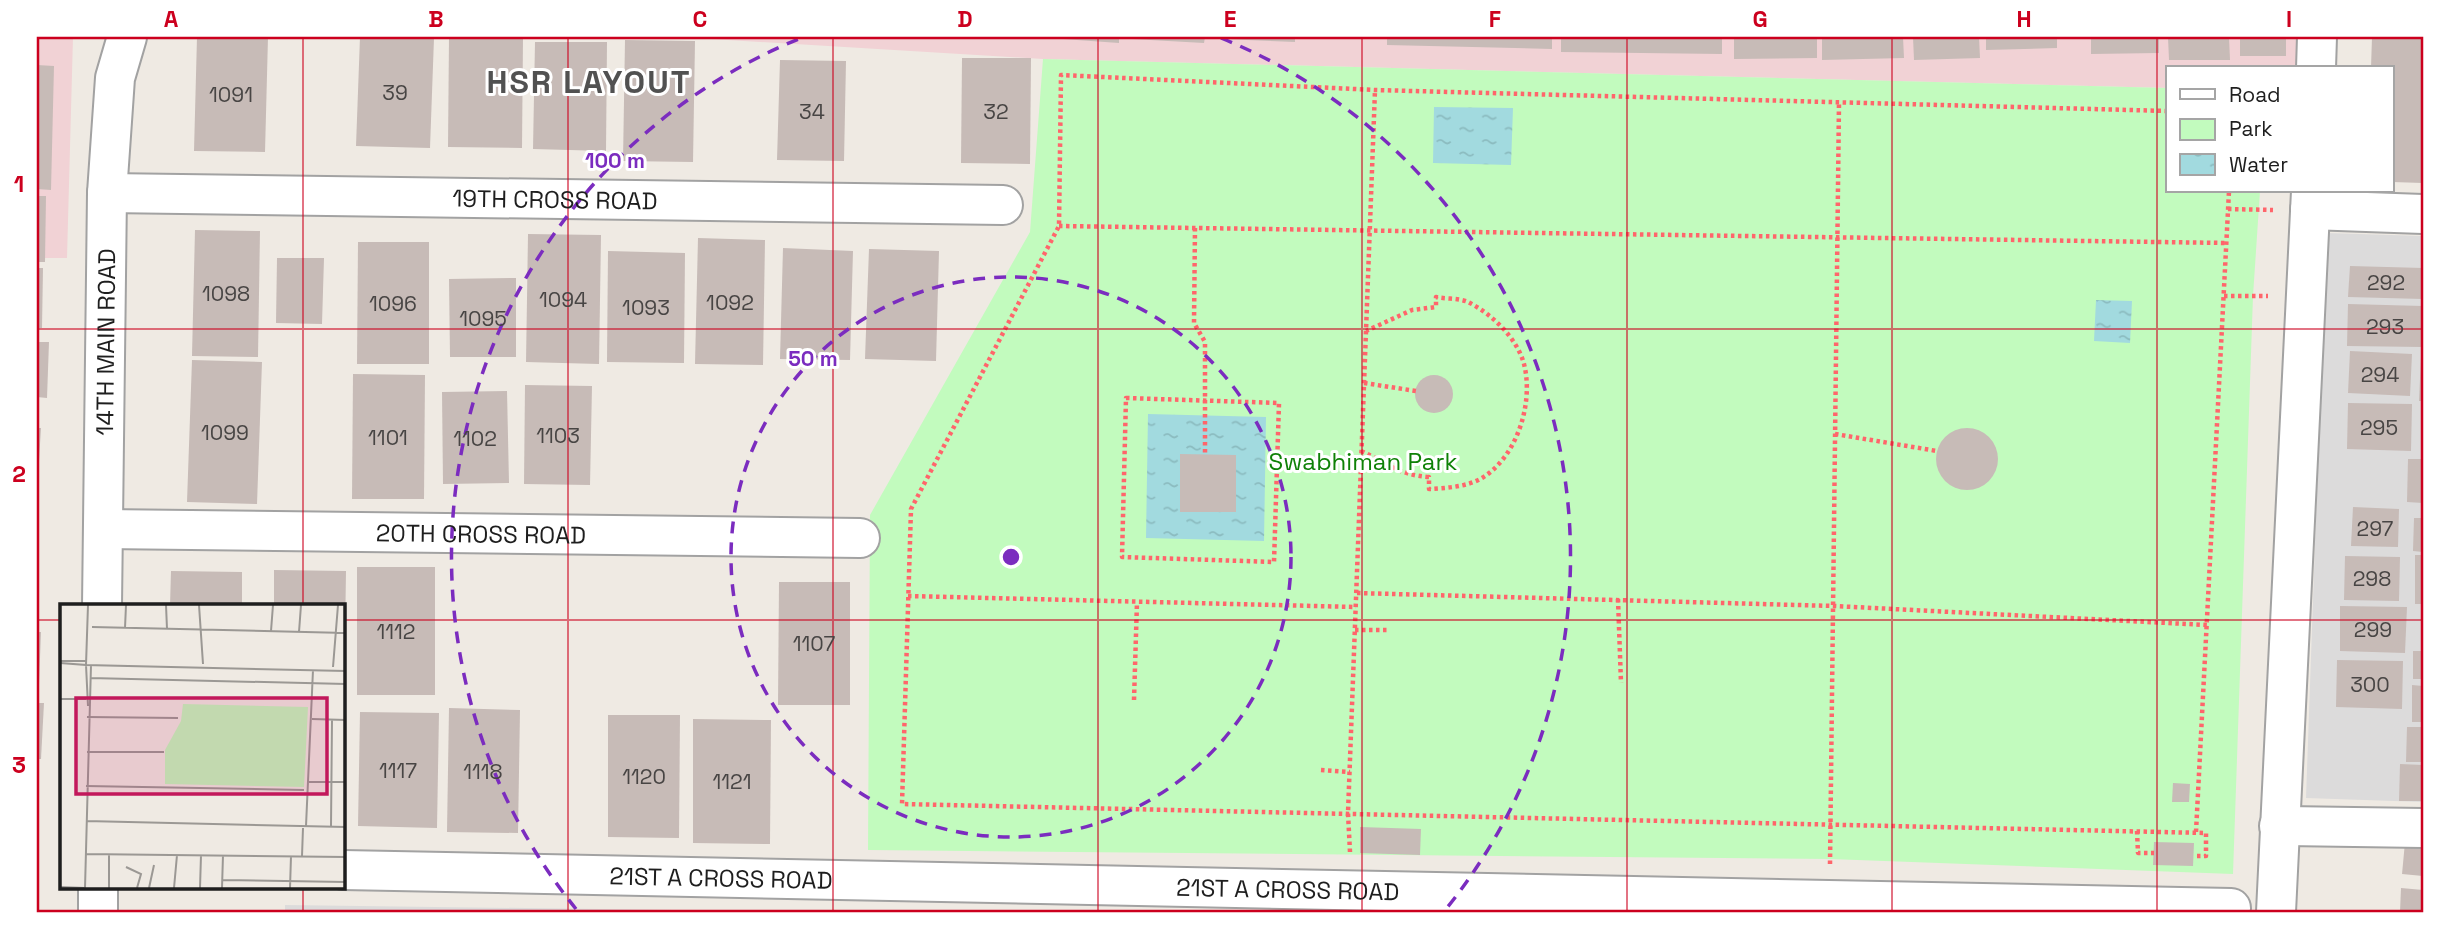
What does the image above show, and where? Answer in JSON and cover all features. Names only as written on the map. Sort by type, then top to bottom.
[{"type":"street","name":"14TH MAIN ROAD","points":[[99,37],[115,78]]},
{"type":"street","name":"14TH MAIN ROAD","points":[[102,604],[107,193],[115,78],[128,37]]},
{"type":"street","points":[[2316,66],[2317,37]]},
{"type":"street","name":"19TH CROSS ROAD","points":[[107,193],[1003,205]]},
{"type":"street","points":[[2276,912],[2311,200],[2423,214]]},
{"type":"street","name":"20TH CROSS ROAD","points":[[103,530],[860,538]]},
{"type":"street","points":[[2279,826],[2423,828]]},
{"type":"street","name":"21ST A CROSS ROAD","points":[[345,870],[2231,908]]},
{"type":"street","points":[[98,890],[98,912]]},
{"type":"path","points":[[2166,111],[1375,90],[1061,75],[1059,226],[911,509],[902,804],[2206,833],[2206,856],[2194,856]]},
{"type":"path","points":[[1348,813],[1375,90]]},
{"type":"path","points":[[1830,824],[1839,102]]},
{"type":"path","points":[[2196,832],[2229,192]]},
{"type":"path","points":[[1059,226],[2226,243]]},
{"type":"path","points":[[1195,228],[1194,323],[1205,342],[1205,454]]},
{"type":"path","points":[[1362,452],[1377,458],[1394,470],[1412,476],[1430,477],[1430,489],[1456,487],[1481,479],[1505,457],[1519,432],[1527,388],[1524,364],[1514,342],[1491,318],[1466,301],[1436,297],[1436,307],[1412,310],[1366,331]]},
{"type":"path","points":[[1364,383],[1416,391]]},
{"type":"path","points":[[1126,398],[1205,401],[1279,402],[1274,562],[1122,557],[1126,398]]},
{"type":"path","points":[[1835,434],[1937,452]]},
{"type":"path","points":[[1357,593],[1834,606],[2207,625]]},
{"type":"path","points":[[908,596],[1356,607]]},
{"type":"path","points":[[1618,599],[1621,683]]},
{"type":"path","points":[[1134,700],[1137,602]]},
{"type":"path","points":[[1355,630],[1387,630]]},
{"type":"path","points":[[1321,770],[1350,772]]},
{"type":"path","points":[[2137,831],[2138,853],[2154,853]]},
{"type":"shaded area","points":[[37,37],[73,37],[67,258],[37,258]]},
{"type":"shaded area","points":[[679,37],[2298,37],[2299,66],[2166,66],[2166,88],[1043,59]]},
{"type":"shaded area","points":[[2326,233],[2423,236],[2423,802],[2306,798]]},
{"type":"shaded area","points":[[285,905],[828,912],[285,912]]},
{"type":"green space","name":"Swabhiman Park","points":[[1043,59],[2166,88],[2166,192],[2260,192],[2253,296],[2233,874],[1830,859],[868,850],[870,515],[1030,232]]},
{"type":"water","points":[[1434,107],[1513,108],[1511,165],[1433,163]]},
{"type":"water","points":[[2096,300],[2132,301],[2130,343],[2094,341]]},
{"type":"water","points":[[1148,414],[1266,417],[1264,541],[1146,538]]},
{"type":"building","points":[[197,37],[268,37],[265,152],[194,151]]},
{"type":"building","points":[[360,37],[434,38],[430,148],[356,146]]},
{"type":"building","points":[[449,37],[523,37],[522,148],[448,147]]},
{"type":"building","points":[[1119,37],[1119,43],[1063,39]]},
{"type":"building","points":[[1132,37],[1205,37],[1204,43]]},
{"type":"building","points":[[1295,37],[1295,42],[1221,39]]},
{"type":"building","points":[[1387,37],[1552,37],[1552,49],[1387,45]]},
{"type":"building","points":[[1561,37],[1722,37],[1722,54],[1561,52]]},
{"type":"building","points":[[1734,37],[1817,37],[1817,58],[1734,59]]},
{"type":"building","points":[[1822,37],[1903,37],[1904,58],[1822,60]]},
{"type":"building","points":[[1913,37],[1979,37],[1980,58],[1914,60]]},
{"type":"building","points":[[1986,37],[2057,37],[2057,48],[1986,50]]},
{"type":"building","points":[[2091,37],[2159,37],[2159,53],[2091,54]]},
{"type":"building","points":[[2168,37],[2229,37],[2230,60],[2169,60]]},
{"type":"building","points":[[2240,37],[2286,37],[2286,56],[2240,56]]},
{"type":"building","points":[[2372,37],[2423,37],[2423,183],[2394,182],[2394,66],[2371,66]]},
{"type":"building","points":[[625,40],[695,41],[693,162],[623,161]]},
{"type":"building","points":[[535,42],[607,42],[606,151],[533,149]]},
{"type":"building","points":[[962,58],[1031,58],[1030,164],[961,163]]},
{"type":"building","points":[[780,60],[846,61],[844,161],[777,160]]},
{"type":"building","points":[[37,65],[54,66],[51,190],[37,189]]},
{"type":"building","points":[[37,196],[46,196],[45,262],[37,262]]},
{"type":"building","points":[[195,230],[260,231],[258,357],[192,356]]},
{"type":"building","points":[[528,234],[601,235],[599,364],[526,362]]},
{"type":"building","points":[[698,238],[765,240],[763,365],[695,364]]},
{"type":"building","points":[[358,242],[429,242],[429,364],[357,364]]},
{"type":"building","points":[[783,248],[853,251],[850,360],[780,359]]},
{"type":"building","points":[[869,249],[939,251],[936,361],[865,359]]},
{"type":"building","points":[[608,251],[685,253],[684,363],[607,362]]},
{"type":"building","points":[[277,258],[324,258],[322,324],[276,323]]},
{"type":"building","points":[[2350,266],[2423,268],[2423,299],[2348,297]]},
{"type":"building","points":[[37,268],[43,268],[42,328],[37,328]]},
{"type":"building","points":[[516,278],[516,357],[450,357],[449,279]]},
{"type":"building","points":[[2348,304],[2423,306],[2422,347],[2347,346]]},
{"type":"building","points":[[37,342],[49,342],[47,398],[37,397]]},
{"type":"building","points":[[2350,351],[2412,354],[2410,396],[2348,393]]},
{"type":"building","points":[[2421,356],[2423,401],[2419,401]]},
{"type":"building","points":[[192,360],[262,362],[257,504],[187,502]]},
{"type":"building","points":[[353,374],[425,375],[424,499],[352,499]]},
{"type":"building","points":[[1434,375],[1447,381],[1453,394],[1447,407],[1434,413],[1421,407],[1415,394],[1421,381]]},
{"type":"building","points":[[525,385],[592,386],[590,485],[524,484]]},
{"type":"building","points":[[507,391],[509,483],[443,484],[442,392]]},
{"type":"building","points":[[2348,403],[2412,404],[2411,451],[2347,449]]},
{"type":"building","points":[[37,428],[41,428],[39,461],[37,461]]},
{"type":"building","points":[[1967,428],[1979,430],[1989,437],[1996,447],[1996,471],[1989,481],[1979,488],[1967,490],[1955,488],[1945,481],[1938,471],[1936,459],[1938,447],[1945,437],[1955,430]]},
{"type":"building","points":[[1180,454],[1236,455],[1236,512],[1180,512]]},
{"type":"building","points":[[2408,459],[2423,459],[2423,503],[2407,502]]},
{"type":"building","points":[[2353,507],[2399,509],[2398,547],[2351,546]]},
{"type":"building","points":[[2414,518],[2423,518],[2423,552],[2413,551]]},
{"type":"building","points":[[2415,555],[2423,555],[2423,604],[2415,604]]},
{"type":"building","points":[[2345,556],[2400,557],[2399,601],[2344,600]]},
{"type":"building","points":[[357,567],[435,567],[435,695],[357,695]]},
{"type":"building","points":[[274,570],[346,571],[345,637],[345,604],[274,604]]},
{"type":"building","points":[[171,571],[242,572],[242,604],[170,604]]},
{"type":"building","points":[[779,582],[850,582],[850,705],[778,705]]},
{"type":"building","points":[[2340,606],[2407,607],[2405,653],[2340,651]]},
{"type":"building","points":[[37,632],[41,632],[39,684],[37,684]]},
{"type":"building","points":[[2413,651],[2423,651],[2423,679],[2413,679]]},
{"type":"building","points":[[2337,660],[2403,661],[2402,709],[2336,707]]},
{"type":"building","points":[[2412,685],[2423,686],[2423,722],[2412,722]]},
{"type":"building","points":[[37,703],[44,703],[41,759],[37,759]]},
{"type":"building","points":[[449,708],[520,710],[518,833],[447,832]]},
{"type":"building","points":[[360,712],[439,713],[437,828],[358,826]]},
{"type":"building","points":[[608,715],[680,715],[679,838],[608,837]]},
{"type":"building","points":[[693,719],[771,720],[770,844],[693,843]]},
{"type":"building","points":[[2407,727],[2423,727],[2423,762],[2406,762]]},
{"type":"building","points":[[2400,764],[2423,765],[2423,801],[2399,801]]},
{"type":"building","points":[[2173,783],[2190,784],[2189,802],[2172,802]]},
{"type":"building","points":[[1360,827],[1421,829],[1420,855],[1360,853]]},
{"type":"building","points":[[2154,842],[2194,843],[2193,866],[2153,865]]},
{"type":"building","points":[[2405,842],[2423,843],[2423,876],[2402,874]]},
{"type":"building","points":[[2401,888],[2423,890],[2423,912],[2400,912]]},
{"type":"district","name":"HSR LAYOUT","points":[[589,82]]}]
